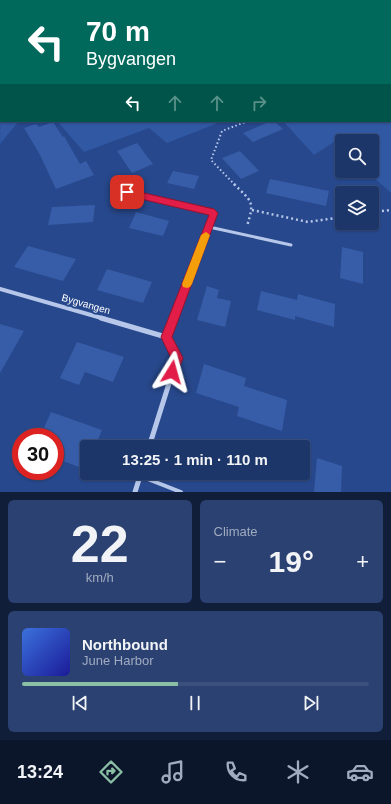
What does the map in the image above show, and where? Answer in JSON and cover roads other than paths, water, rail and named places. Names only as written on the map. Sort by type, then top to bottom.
[{"type":"street","points":[[132,183],[127,192],[214,213],[166,337],[177,358],[151,440]]},
{"type":"street","name":"Bygvangen","points":[[0,289],[166,337]]},
{"type":"street","points":[[135,492],[139,480]]},
{"type":"lane","points":[[209,227],[244,236],[291,245]]},
{"type":"lane","points":[[153,480],[181,492]]}]
